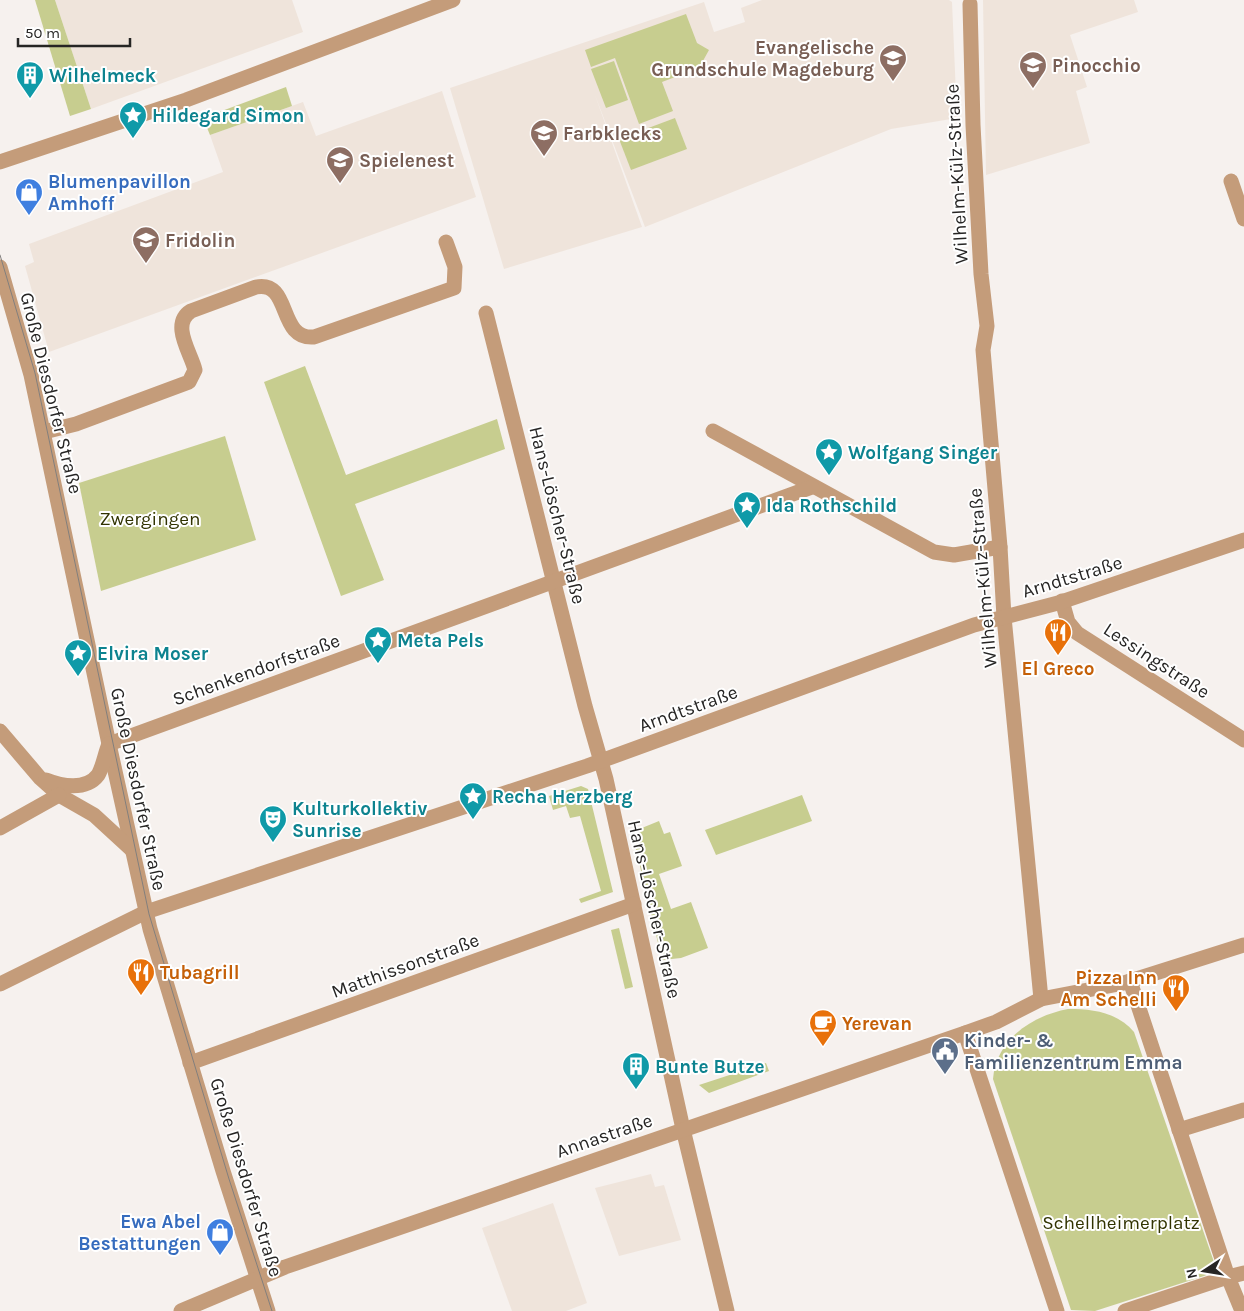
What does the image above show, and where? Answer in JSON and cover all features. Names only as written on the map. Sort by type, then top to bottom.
[{"type":"street","points":[[0,162],[186,100],[453,0]]},
{"type":"street","name":"Wilhelm-Külz-Straße","points":[[969,1],[981,274],[986,326],[983,350],[1004,617],[1041,999]]},
{"type":"street","points":[[1231,181],[1244,219]]},
{"type":"street","points":[[44,432],[76,424],[188,382],[195,370],[182,327],[186,314],[191,311],[256,287],[266,287],[278,294],[295,332],[302,336],[314,337],[454,288],[455,268],[446,242]]},
{"type":"street","name":"Große Diesdorfer Straße","points":[[0,267],[31,374],[108,744],[146,912],[190,1064],[268,1311]]},
{"type":"street","name":"Hans-Löscher-Straße","points":[[486,313],[601,761],[683,1129],[727,1311]]},
{"type":"street","points":[[713,432],[938,554],[954,555],[1000,548]]},
{"type":"street","name":"Schenkendorfstraße","points":[[108,744],[812,486]]},
{"type":"street","name":"Arndtstraße","points":[[0,984],[146,912],[601,761],[963,629],[1062,602],[1244,540]]},
{"type":"street","name":"Lessingstraße","points":[[1062,602],[1068,622],[1077,632],[1244,740]]},
{"type":"street","points":[[0,731],[40,778],[59,795],[94,815],[131,849]]},
{"type":"street","points":[[40,778],[59,785],[73,786],[88,782],[98,775],[108,744]]},
{"type":"street","points":[[0,828],[59,795]]},
{"type":"street","name":"Matthissonstraße","points":[[190,1064],[634,904]]},
{"type":"street","name":"Annastraße","points":[[180,1311],[257,1278],[683,1129],[965,1034],[996,1022],[1041,999],[1130,981],[1244,945]]},
{"type":"street","points":[[1130,981],[1228,1277],[1242,1311]]},
{"type":"street","points":[[965,1034],[1057,1311]]},
{"type":"street","points":[[1179,1130],[1244,1110]]},
{"type":"street","points":[[1125,1311],[1244,1273]]},
{"type":"shaded area","points":[[55,0],[292,0],[303,32],[91,109]]},
{"type":"shaded area","points":[[762,0],[949,0],[952,2],[957,118],[891,129],[645,227],[595,95],[642,227],[504,269],[450,88],[704,2],[714,32],[745,22],[741,8]]},
{"type":"shaded area","name":"Pinocchio","points":[[983,0],[1134,0],[1138,12],[1070,35],[1087,87],[1076,91],[1090,143],[986,175]]},
{"type":"shaded area","points":[[442,91],[476,197],[49,352],[25,266],[34,262],[29,244],[223,172],[210,135],[303,102],[316,136]]},
{"type":"shaded area","points":[[651,1174],[655,1187],[664,1185],[681,1240],[619,1256],[595,1188]]},
{"type":"shaded area","points":[[553,1203],[587,1303],[566,1311],[512,1311],[482,1228]]},
{"type":"green space","points":[[35,0],[55,0],[91,109],[70,116]]},
{"type":"green space","points":[[686,14],[697,43],[709,50],[699,68],[662,82],[673,111],[639,124],[615,58],[591,67],[585,50]]},
{"type":"green space","points":[[614,61],[628,100],[606,108],[591,69]]},
{"type":"green space","points":[[286,87],[292,106],[210,135],[203,118]]},
{"type":"green space","points":[[675,118],[687,149],[631,170],[619,139]]},
{"type":"green space","points":[[305,366],[346,475],[497,419],[505,449],[355,504],[384,580],[341,596],[264,382]]},
{"type":"green space","name":"Zwergingen","points":[[225,436],[256,540],[101,591],[79,483]]},
{"type":"green space","points":[[581,786],[588,789],[613,892],[581,903],[579,899],[601,891],[580,816],[570,818],[566,806],[553,810],[549,796]]},
{"type":"green space","points":[[802,795],[812,821],[716,855],[705,830]]},
{"type":"green space","points":[[659,821],[664,834],[670,832],[682,866],[659,874],[671,909],[691,902],[708,948],[681,958],[662,960],[632,832]]},
{"type":"green space","points":[[619,928],[633,987],[625,989],[611,930]]},
{"type":"green space","name":"Schellheimerplatz","points":[[1068,1009],[1104,1013],[1120,1020],[1134,1032],[1214,1262],[1211,1273],[1204,1276],[1095,1311],[1071,1310],[993,1079],[1001,1053],[1018,1032],[1041,1017]]},
{"type":"green space","points":[[766,1063],[769,1071],[709,1093],[699,1085]]},
{"type":"tram line","points":[[0,255],[35,373],[149,914],[229,1179],[272,1311]]},
{"type":"place","name":"Evangelische Grundschule Magdeburg","points":[[893,82]]},
{"type":"place","name":"Pinocchio","points":[[1033,89]]},
{"type":"place","name":"Wilhelmeck","points":[[30,99]]},
{"type":"place","name":"Hildegard Simon","points":[[133,139]]},
{"type":"place","name":"Farbklecks","points":[[544,157]]},
{"type":"place","name":"Spielenest","points":[[340,184]]},
{"type":"place","name":"Blumenpavillon Amhoff","points":[[29,216]]},
{"type":"place","name":"Fridolin","points":[[146,264]]},
{"type":"place","name":"Wolfgang Singer","points":[[829,476]]},
{"type":"place","name":"Ida Rothschild","points":[[747,529]]},
{"type":"place","name":"El Greco","points":[[1058,656]]},
{"type":"place","name":"Meta Pels","points":[[378,664]]},
{"type":"place","name":"Elvira Moser","points":[[78,677]]},
{"type":"place","name":"Recha Herzberg","points":[[473,820]]},
{"type":"place","name":"Kulturkollektiv Sunrise","points":[[273,843]]},
{"type":"place","name":"Tubagrill","points":[[141,996]]},
{"type":"place","name":"Pizza Inn Am Schelli","points":[[1176,1012]]},
{"type":"place","name":"Yerevan","points":[[823,1047]]},
{"type":"place","name":"Kinder- & Familienzentrum Emma","points":[[945,1075]]},
{"type":"place","name":"Bunte Butze","points":[[636,1090]]},
{"type":"place","name":"Ewa Abel Bestattungen","points":[[220,1256]]}]
